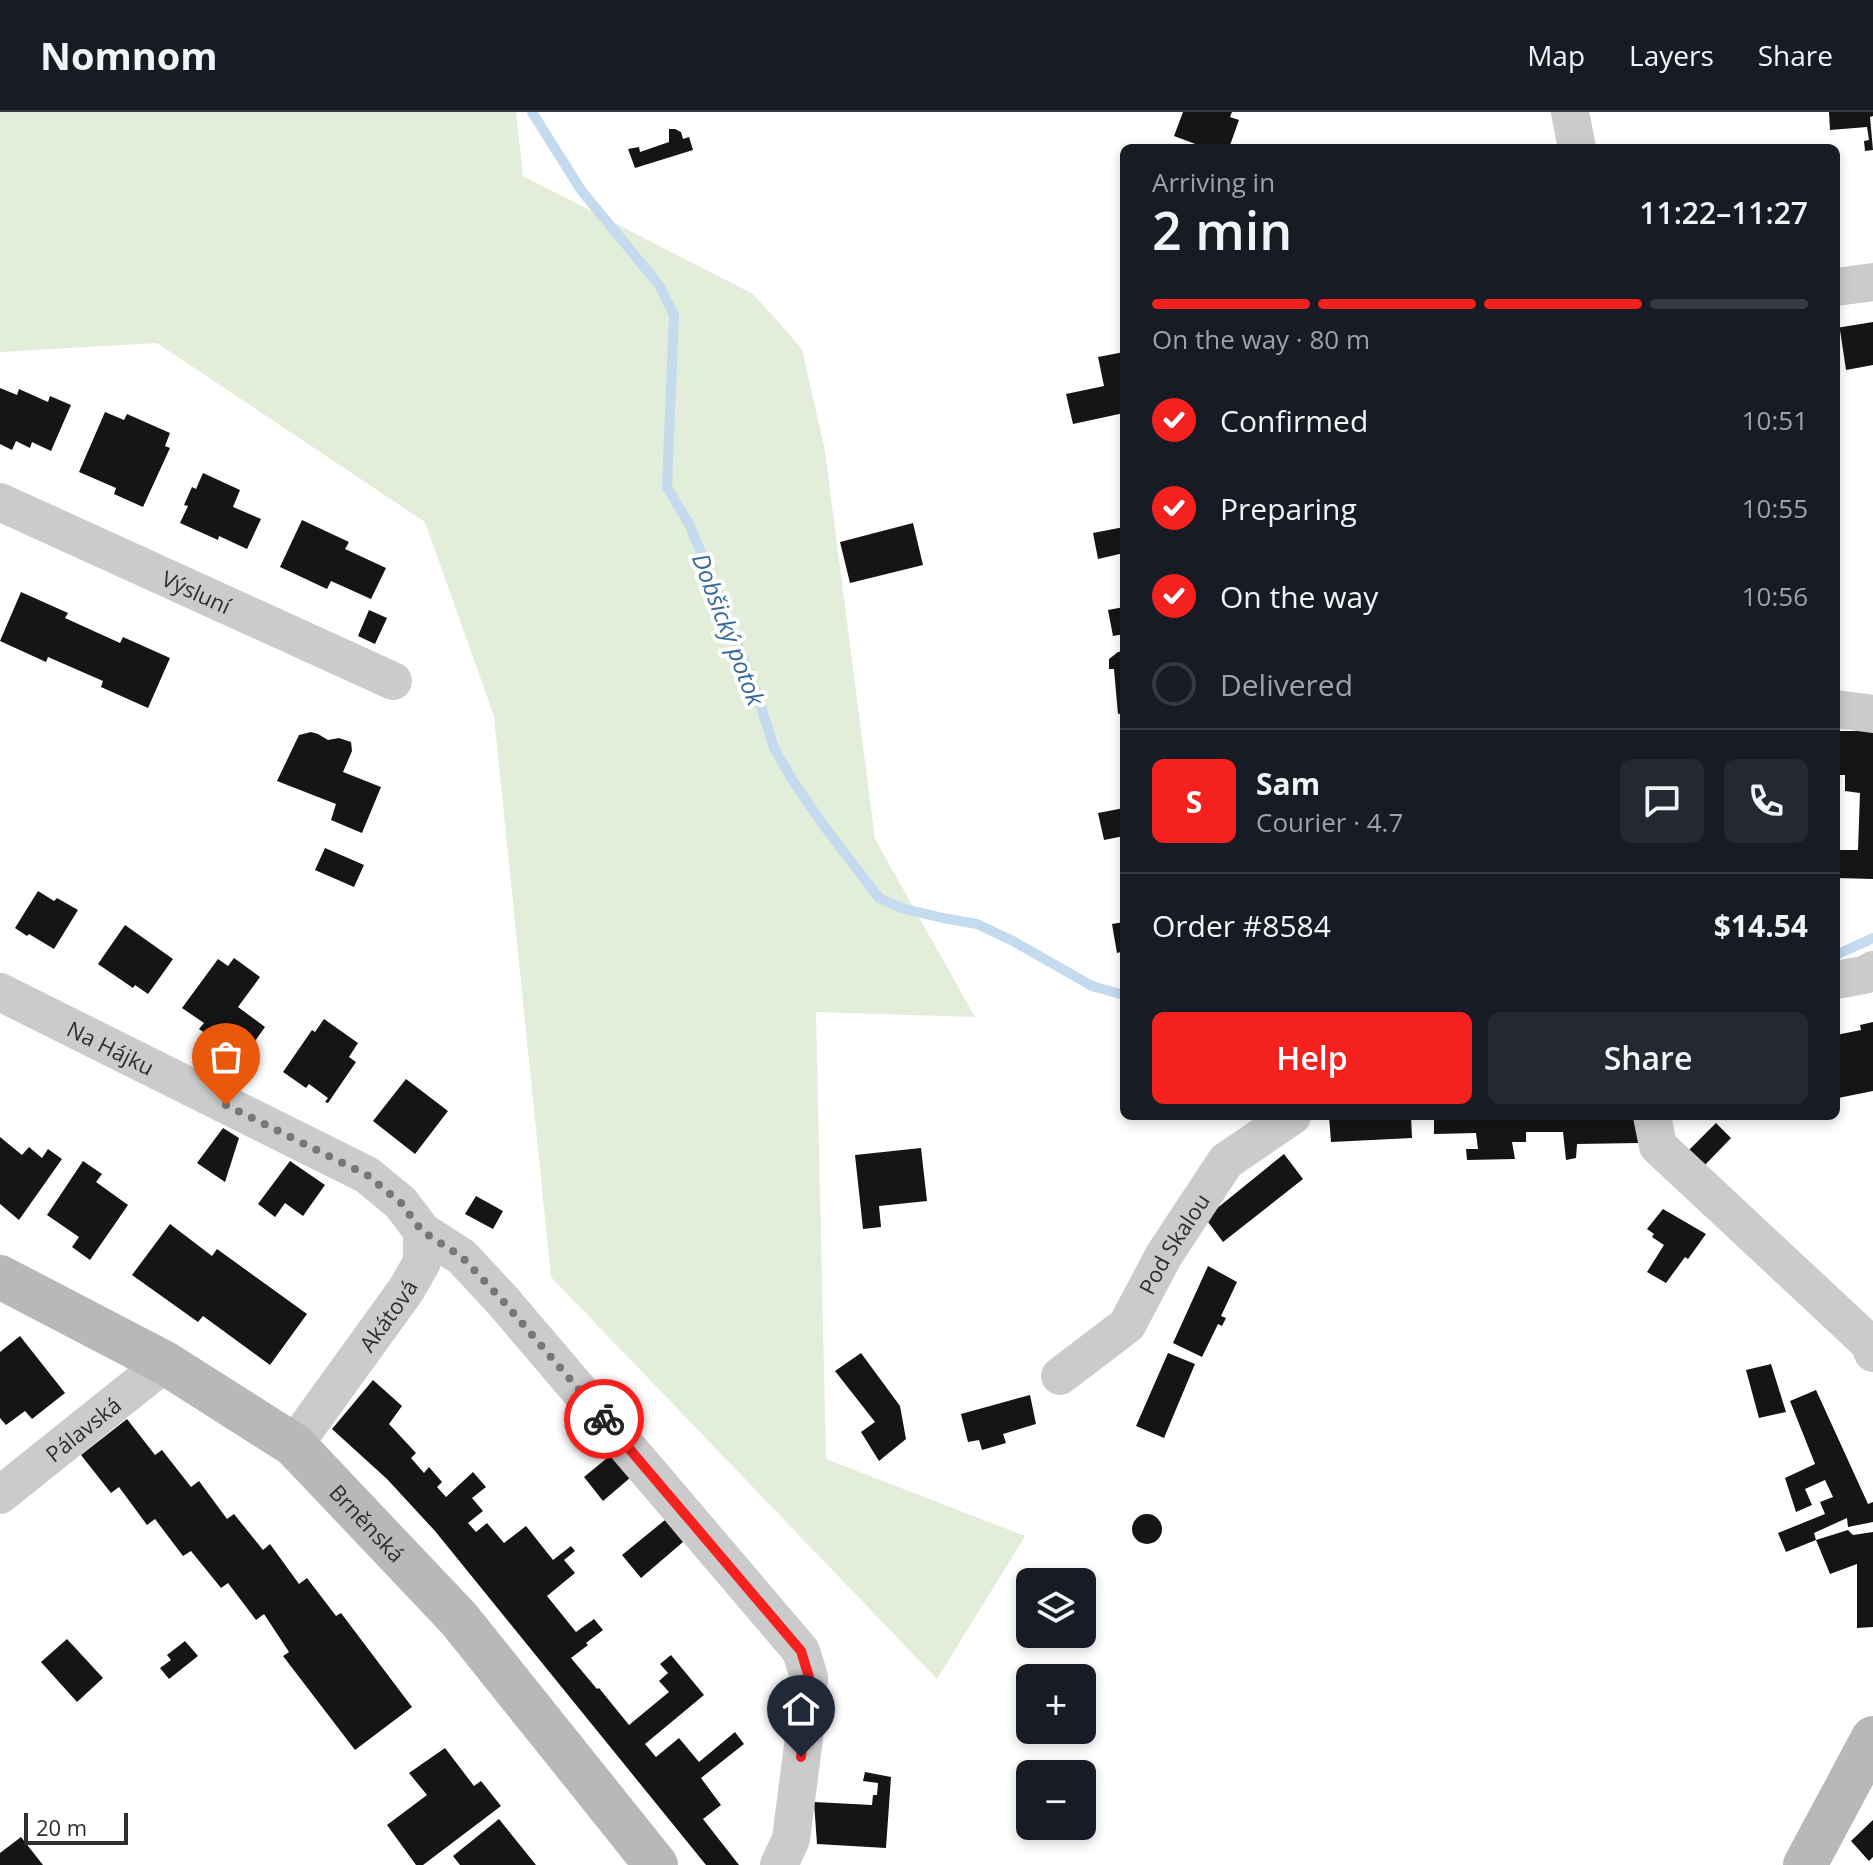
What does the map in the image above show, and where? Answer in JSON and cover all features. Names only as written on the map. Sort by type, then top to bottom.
[{"type":"main road","name":"Brněnská","points":[[0,1277],[165,1363],[294,1445],[459,1619],[656,1865]]},
{"type":"main road","points":[[1805,1865],[1873,1738]]},
{"type":"street","points":[[1570,112],[1576,144]]},
{"type":"street","points":[[1840,286],[1873,282]]},
{"type":"street","name":"Výsluní","points":[[0,502],[393,681]]},
{"type":"street","points":[[1840,710],[1873,714]]},
{"type":"street","points":[[1840,979],[1873,970]]},
{"type":"street","name":"Na Hájku","points":[[0,992],[367,1175],[401,1203],[422,1231]]},
{"type":"street","name":"Pod Skalou","points":[[1060,1376],[1127,1325],[1164,1255],[1226,1161],[1286,1120]]},
{"type":"street","points":[[1653,1120],[1658,1146],[1869,1343],[1873,1353]]},
{"type":"street","points":[[422,1231],[462,1257],[503,1301],[801,1651],[809,1677],[805,1730],[791,1839],[779,1865]]},
{"type":"street","name":"Akátová","points":[[294,1445],[406,1290],[422,1262],[422,1231]]},
{"type":"street","name":"Pálavská","points":[[0,1495],[165,1363]]},
{"type":"green space","points":[[0,112],[516,112],[523,176],[753,294],[802,349],[825,451],[875,839],[975,1017],[816,1012],[826,1459],[1025,1536],[937,1679],[551,1277],[494,716],[425,522],[157,343],[0,352]]},
{"type":"building","points":[[1183,112],[1232,112],[1230,117],[1239,120],[1230,144],[1195,144],[1174,136]]},
{"type":"building","points":[[1829,112],[1873,112],[1870,117],[1873,150],[1865,151],[1864,141],[1869,140],[1867,127],[1830,130]]},
{"type":"building","points":[[669,129],[681,132],[683,139],[689,137],[693,150],[635,168],[628,149],[639,147],[640,152],[669,142]]},
{"type":"building","points":[[1873,322],[1873,365],[1846,370],[1840,327]]},
{"type":"building","points":[[1120,353],[1120,414],[1073,424],[1066,394],[1104,386],[1098,357]]},
{"type":"building","points":[[0,388],[17,395],[19,389],[48,402],[50,396],[71,405],[51,451],[32,442],[30,448],[16,441],[12,450],[0,444]]},
{"type":"building","points":[[105,412],[124,420],[127,414],[170,433],[165,446],[170,448],[143,507],[114,494],[116,488],[79,472]]},
{"type":"building","points":[[203,473],[240,490],[233,507],[261,519],[247,549],[180,523],[192,487],[196,489]]},
{"type":"building","points":[[302,520],[349,542],[345,549],[386,568],[371,599],[331,581],[327,589],[280,567]]},
{"type":"building","points":[[913,523],[923,565],[850,583],[840,542]]},
{"type":"building","points":[[1120,528],[1120,554],[1098,559],[1093,533]]},
{"type":"building","points":[[21,592],[68,613],[65,618],[120,643],[123,637],[170,658],[148,708],[101,687],[103,681],[48,657],[46,662],[0,641]]},
{"type":"building","points":[[1120,608],[1120,635],[1113,636],[1108,610]]},
{"type":"building","points":[[369,610],[387,618],[375,644],[358,636]]},
{"type":"building","points":[[1118,652],[1118,714],[1114,669],[1109,669],[1109,659]]},
{"type":"building","points":[[1840,731],[1873,731],[1873,879],[1840,878],[1840,850],[1858,850],[1860,793],[1845,791],[1845,775],[1840,775]]},
{"type":"building","points":[[311,732],[328,740],[339,738],[351,742],[352,751],[343,772],[381,787],[362,833],[331,820],[336,804],[277,781],[299,735]]},
{"type":"building","points":[[1120,809],[1120,837],[1104,840],[1098,813]]},
{"type":"building","points":[[325,848],[364,865],[354,887],[315,870]]},
{"type":"building","points":[[38,891],[78,910],[54,949],[15,928]]},
{"type":"building","points":[[1120,923],[1120,952],[1117,953],[1112,924]]},
{"type":"building","points":[[125,925],[173,959],[148,994],[135,985],[133,988],[98,964]]},
{"type":"building","points":[[234,958],[260,977],[238,1007],[265,1027],[245,1055],[217,1035],[214,1039],[199,1029],[204,1023],[182,1008],[218,959],[228,966]]},
{"type":"building","points":[[324,1019],[358,1043],[349,1057],[356,1062],[328,1103],[325,1102],[328,1098],[309,1084],[306,1088],[283,1072],[312,1030],[315,1032]]},
{"type":"building","points":[[1873,1022],[1873,1091],[1840,1098],[1840,1034],[1861,1030],[1860,1025]]},
{"type":"building","points":[[406,1079],[448,1111],[415,1154],[373,1121]]},
{"type":"building","points":[[1329,1120],[1411,1120],[1412,1138],[1331,1142]]},
{"type":"building","points":[[1434,1120],[1638,1120],[1639,1143],[1577,1144],[1576,1158],[1566,1160],[1563,1132],[1526,1132],[1526,1142],[1512,1142],[1515,1159],[1467,1160],[1466,1149],[1478,1149],[1476,1133],[1434,1134]]},
{"type":"building","points":[[1716,1123],[1731,1138],[1704,1166],[1688,1151]]},
{"type":"building","points":[[223,1128],[239,1138],[225,1182],[197,1163]]},
{"type":"building","points":[[0,1137],[22,1155],[29,1147],[42,1158],[48,1149],[62,1159],[19,1220],[0,1204]]},
{"type":"building","points":[[921,1148],[927,1201],[879,1206],[881,1227],[863,1229],[855,1155]]},
{"type":"building","points":[[1284,1154],[1303,1179],[1223,1242],[1205,1218]]},
{"type":"building","points":[[83,1161],[102,1174],[96,1182],[128,1205],[90,1260],[72,1247],[79,1237],[47,1215]]},
{"type":"building","points":[[290,1161],[325,1185],[303,1216],[285,1203],[275,1217],[258,1204]]},
{"type":"building","points":[[476,1196],[503,1211],[493,1229],[465,1214]]},
{"type":"building","points":[[1663,1209],[1706,1234],[1666,1283],[1647,1272],[1664,1245],[1647,1229]]},
{"type":"building","points":[[170,1224],[212,1256],[217,1249],[307,1314],[270,1365],[203,1316],[198,1322],[132,1275]]},
{"type":"building","points":[[1208,1266],[1237,1282],[1221,1316],[1226,1318],[1222,1326],[1218,1324],[1202,1357],[1173,1343]]},
{"type":"building","points":[[20,1336],[65,1393],[32,1419],[25,1411],[6,1425],[0,1418],[0,1352]]},
{"type":"building","points":[[861,1353],[900,1406],[906,1439],[879,1461],[861,1432],[875,1422],[835,1371]]},
{"type":"building","points":[[1168,1353],[1195,1364],[1164,1438],[1136,1426]]},
{"type":"building","points":[[1771,1364],[1786,1412],[1759,1418],[1746,1370]]},
{"type":"building","points":[[373,1380],[402,1406],[389,1424],[416,1453],[411,1458],[424,1473],[429,1467],[442,1482],[437,1487],[446,1497],[473,1472],[486,1487],[472,1498],[483,1511],[468,1523],[476,1532],[487,1523],[504,1543],[526,1526],[553,1560],[571,1546],[575,1551],[564,1560],[575,1573],[547,1596],[576,1632],[594,1619],[603,1630],[571,1658],[629,1725],[669,1692],[659,1681],[668,1673],[660,1664],[671,1655],[704,1695],[645,1744],[656,1757],[679,1738],[699,1762],[735,1732],[744,1744],[701,1778],[721,1805],[703,1819],[739,1865],[706,1865],[435,1531],[387,1479],[332,1429]]},
{"type":"building","points":[[1816,1390],[1868,1504],[1873,1502],[1873,1522],[1848,1527],[1847,1518],[1814,1533],[1816,1540],[1786,1552],[1778,1533],[1825,1514],[1820,1502],[1833,1497],[1825,1480],[1805,1489],[1812,1505],[1796,1512],[1785,1478],[1815,1464],[1790,1401]]},
{"type":"building","points":[[1030,1395],[1036,1424],[1003,1434],[1006,1443],[982,1450],[979,1440],[968,1442],[961,1414]]},
{"type":"building","points":[[127,1419],[155,1455],[162,1450],[191,1487],[199,1481],[227,1519],[234,1514],[263,1550],[270,1544],[299,1584],[307,1578],[336,1616],[341,1613],[412,1707],[355,1750],[283,1656],[289,1652],[264,1614],[256,1620],[228,1583],[221,1588],[191,1551],[183,1556],[155,1519],[147,1525],[119,1487],[111,1493],[81,1455]]},
{"type":"building","points":[[612,1454],[631,1477],[603,1501],[584,1477]]},
{"type":"building","points":[[1147,1514],[1153,1515],[1161,1523],[1161,1535],[1153,1543],[1147,1544],[1141,1543],[1133,1535],[1132,1529],[1133,1523],[1141,1515]]},
{"type":"building","points":[[665,1520],[683,1542],[641,1578],[622,1555]]},
{"type":"building","points":[[1848,1530],[1853,1535],[1873,1532],[1873,1627],[1857,1628],[1857,1564],[1830,1574],[1816,1540]]},
{"type":"building","points":[[67,1639],[103,1678],[77,1702],[41,1662]]},
{"type":"building","points":[[185,1641],[198,1656],[169,1679],[160,1668],[171,1660],[167,1655]]},
{"type":"building","points":[[445,1748],[474,1786],[481,1781],[501,1806],[423,1865],[416,1865],[387,1825],[427,1795],[409,1773]]},
{"type":"building","points":[[865,1772],[891,1777],[886,1848],[817,1844],[814,1802],[872,1805],[878,1783],[863,1781]]},
{"type":"building","points":[[499,1819],[536,1865],[460,1865],[453,1856]]},
{"type":"building","points":[[1873,1820],[1873,1857],[1869,1861],[1851,1841]]},
{"type":"building","points":[[21,1837],[43,1865],[0,1865],[0,1853]]},
{"type":"waterway","name":"Dobšický potok","points":[[532,112],[581,190],[659,285],[674,315],[667,487],[689,524],[757,694],[774,748],[793,781],[879,898],[901,908],[977,924],[1092,986],[1120,994]]},
{"type":"waterway","name":"Dobšický potok","points":[[1840,953],[1873,938]]},
{"type":"way so far","points":[[226,1105],[367,1175],[401,1203],[422,1231],[462,1257],[604,1419]]},
{"type":"route","points":[[604,1419],[801,1651],[809,1677],[801,1757]]}]
